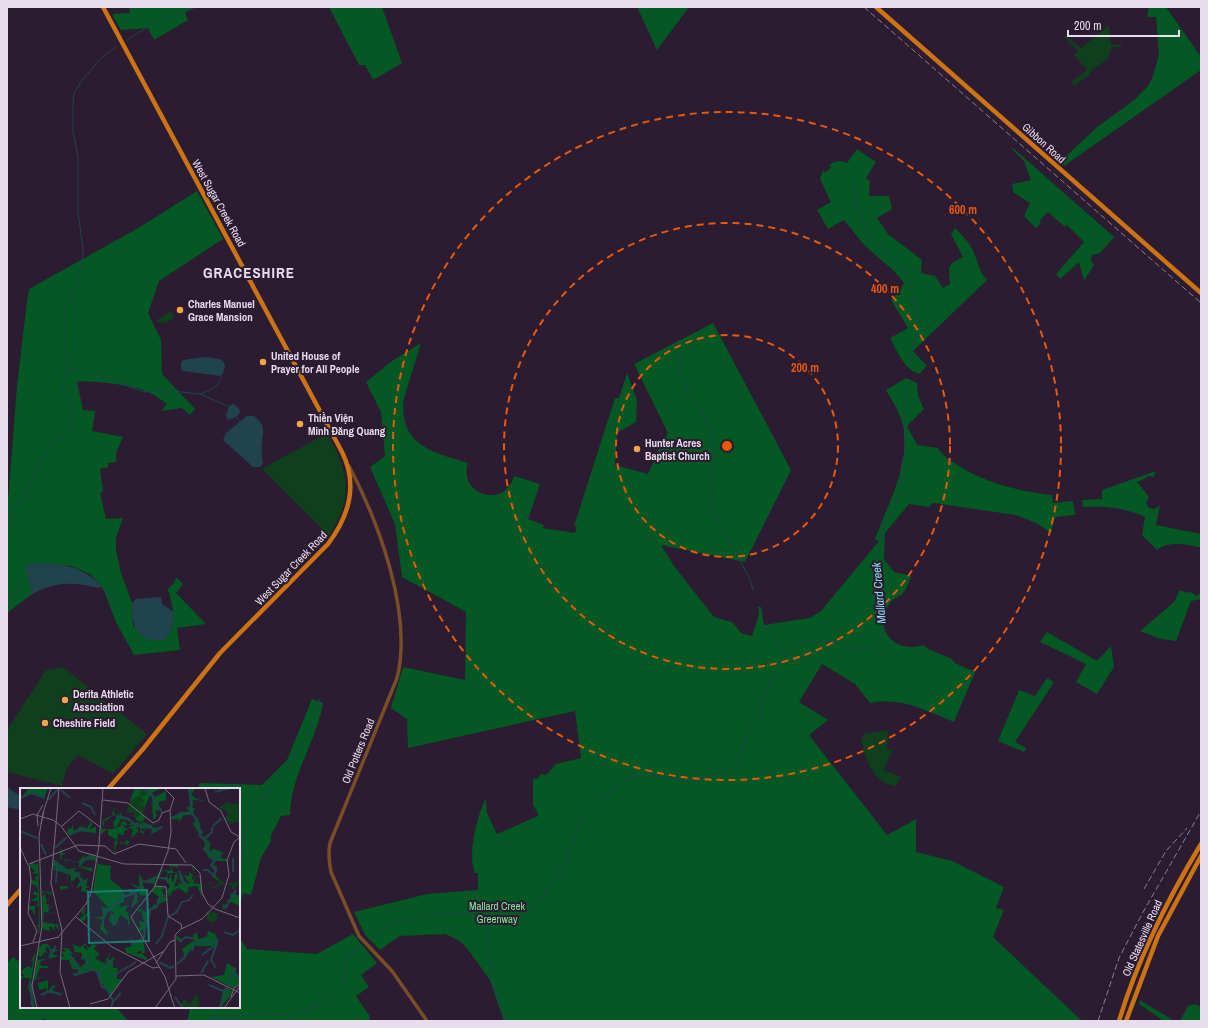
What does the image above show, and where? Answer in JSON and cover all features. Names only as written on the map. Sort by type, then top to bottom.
[{"type":"main road","name":"West Sugar Creek Road","points":[[103,7],[348,465],[350,490],[349,504],[344,521],[328,544],[220,653],[143,749],[109,788]]},
{"type":"main road","name":"Gibbon Road","points":[[876,7],[1201,293]]},
{"type":"main road","name":"Old Statesville Road","points":[[1119,1021],[1126,998],[1155,926],[1201,844]]},
{"type":"main road","name":"Old Statesville Road","points":[[1126,1021],[1158,936],[1201,856]]},
{"type":"main road","points":[[7,905],[20,890]]},
{"type":"street","name":"Old Potters Road","points":[[348,465],[360,489],[395,584],[400,661],[397,678],[330,843],[330,865],[334,879],[359,936],[390,969],[427,1021]]},
{"type":"street","points":[[350,490],[360,489]]},
{"type":"green space","points":[[129,7],[194,7],[185,13],[188,20],[154,40],[148,28],[121,30],[112,14],[130,13]]},
{"type":"green space","points":[[329,7],[382,7],[402,63],[373,80],[365,65],[359,65]]},
{"type":"green space","points":[[637,7],[689,7],[657,50]]},
{"type":"green space","points":[[1149,7],[1166,7],[1201,57],[1201,70],[1064,166],[1060,162],[1097,127],[1133,101],[1148,86],[1153,76],[1159,55],[1156,17],[1147,17]]},
{"type":"green space","points":[[1109,25],[1111,45],[1121,44],[1121,47],[1112,47],[1108,59],[1092,70],[1089,75],[1074,86],[1071,82],[1087,70],[1074,55],[1078,51],[1064,37],[1065,35],[1081,48]]},
{"type":"green space","points":[[1013,148],[1114,237],[1100,253],[1092,255],[1091,261],[1094,265],[1084,281],[1079,262],[1060,279],[1056,274],[1084,242],[1067,225],[1065,227],[1048,212],[1039,221],[1041,223],[1036,228],[1024,216],[1030,203],[1013,192],[1012,184],[1031,180],[1024,161],[1012,149]]},
{"type":"green space","points":[[857,149],[876,162],[866,178],[870,181],[869,196],[889,196],[892,209],[877,218],[888,234],[922,260],[921,273],[935,276],[943,288],[950,284],[949,270],[951,264],[963,257],[951,234],[955,228],[969,245],[975,255],[980,270],[987,280],[913,351],[927,366],[919,374],[905,364],[890,338],[908,328],[891,300],[899,292],[904,283],[894,271],[864,245],[844,220],[828,229],[817,210],[831,202],[820,179],[823,170],[825,173],[831,167],[829,165],[836,161],[847,163]]},
{"type":"green space","points":[[197,191],[223,239],[159,281],[148,313],[161,340],[162,374],[195,409],[190,415],[182,408],[161,411],[167,404],[157,397],[139,389],[101,382],[77,382],[83,410],[95,411],[92,431],[123,437],[116,453],[116,462],[108,463],[108,467],[100,469],[103,492],[100,493],[106,519],[123,518],[116,538],[116,550],[121,573],[132,603],[133,626],[164,640],[168,636],[172,627],[173,617],[170,595],[167,590],[174,583],[176,577],[183,584],[176,593],[206,624],[177,628],[180,650],[134,655],[116,622],[102,586],[90,574],[71,566],[32,563],[26,565],[32,594],[7,613],[7,513],[17,386],[27,301],[29,289],[140,227]]},
{"type":"green space","points":[[171,311],[174,318],[165,323],[157,322],[157,320]]},
{"type":"green space","name":"Mallard Creek Greenway","points":[[713,323],[791,470],[745,562],[661,545],[674,566],[714,617],[732,622],[741,633],[752,636],[759,614],[758,607],[761,607],[764,625],[810,618],[821,611],[879,541],[875,539],[896,485],[905,444],[904,430],[901,420],[897,409],[886,390],[906,378],[917,383],[918,396],[924,409],[907,426],[917,445],[938,448],[945,456],[959,466],[992,482],[1016,489],[1052,495],[1053,503],[1073,501],[1075,515],[1055,517],[1051,533],[1036,523],[1016,515],[933,503],[929,507],[909,504],[885,533],[884,559],[894,572],[911,576],[907,587],[902,594],[893,600],[884,615],[884,627],[889,637],[896,643],[904,646],[915,647],[923,645],[930,650],[952,659],[955,663],[975,672],[954,722],[923,709],[903,703],[870,703],[855,684],[822,664],[799,702],[828,720],[809,735],[887,835],[916,819],[916,852],[952,861],[1004,887],[996,908],[1004,910],[993,937],[1082,1021],[504,1021],[490,980],[461,942],[445,934],[400,936],[380,950],[366,936],[354,912],[427,894],[478,890],[478,873],[475,873],[472,856],[476,825],[486,798],[487,813],[497,834],[538,816],[538,812],[533,805],[533,779],[539,778],[540,774],[546,775],[556,764],[581,758],[575,711],[408,748],[407,719],[391,708],[403,667],[465,680],[466,612],[402,577],[395,524],[370,467],[385,456],[381,412],[366,382],[392,361],[421,343],[404,398],[406,426],[412,436],[420,444],[430,450],[468,463],[467,474],[470,484],[476,490],[484,494],[493,495],[502,493],[509,486],[514,476],[540,484],[528,519],[544,525],[543,528],[575,533],[577,527],[574,526],[615,398],[619,398],[627,373],[637,400],[636,422],[617,433],[615,465],[648,474],[659,448],[668,433],[634,364]]},
{"type":"green space","points":[[327,433],[340,460],[346,484],[342,509],[329,536],[262,469]]},
{"type":"green space","points":[[1156,471],[1154,477],[1150,476],[1137,482],[1149,497],[1146,503],[1149,508],[1155,509],[1160,505],[1156,525],[1201,534],[1201,548],[1191,545],[1173,544],[1157,550],[1142,535],[1145,517],[1130,511],[1114,508],[1098,506],[1083,507],[1082,500],[1102,499],[1102,490]]},
{"type":"green space","points":[[1180,590],[1188,593],[1189,591],[1197,596],[1201,592],[1201,599],[1191,601],[1176,641],[1161,639],[1140,631],[1174,602]]},
{"type":"green space","points":[[1047,632],[1097,661],[1111,646],[1114,667],[1097,694],[1076,682],[1086,664],[1040,642]]},
{"type":"green space","name":"Derita Athletic Association","points":[[63,667],[147,734],[113,774],[78,755],[67,768],[62,786],[7,772],[7,730],[46,670]]},
{"type":"green space","points":[[1047,678],[1054,682],[1015,742],[1026,748],[1024,752],[998,741],[1019,690],[1035,696]]},
{"type":"green space","points":[[312,699],[323,703],[320,717],[294,786],[290,815],[281,816],[271,835],[271,841],[261,858],[251,895],[243,893],[240,905],[240,788],[199,788],[199,783],[262,785],[287,760]]},
{"type":"green space","points":[[888,730],[887,748],[892,750],[884,770],[901,777],[896,786],[881,780],[871,769],[861,740],[864,734]]},
{"type":"green space","points":[[353,934],[377,963],[361,975],[369,987],[356,996],[369,1015],[370,1021],[185,1021],[188,1018],[190,1008],[240,1008],[240,938],[247,949],[317,954]]},
{"type":"green space","points":[[13,957],[20,962],[20,1008],[117,1008],[128,1021],[47,1021],[45,1019],[33,1021],[7,1021],[7,963]]},
{"type":"green space","points":[[1140,1000],[1176,1021],[1164,1021],[1139,1004]]},
{"type":"green space","points":[[1195,1004],[1201,1007],[1201,1021],[1180,1021],[1188,1006]]},
{"type":"water","points":[[204,357],[222,360],[225,366],[221,376],[183,371],[181,369],[181,362],[183,360]]},
{"type":"water","points":[[234,404],[239,409],[240,413],[236,417],[228,420],[226,416],[229,406]]},
{"type":"water","points":[[247,416],[254,416],[263,428],[263,463],[260,467],[253,467],[223,440],[226,433]]},
{"type":"water","points":[[32,563],[61,565],[77,569],[93,578],[102,586],[99,588],[65,584],[50,587],[32,594],[26,565]]},
{"type":"water","points":[[161,597],[162,604],[174,612],[172,627],[164,640],[146,638],[137,631],[135,626],[132,603],[136,599]]},
{"type":"water","points":[[7,786],[20,795],[20,810],[7,807]]},
{"type":"waterway","points":[[127,40],[154,23],[196,7]]},
{"type":"waterway","points":[[7,523],[51,446],[72,428],[72,410],[63,386],[69,369],[65,348],[66,336],[64,309],[77,286],[82,266],[83,248],[78,213],[78,157],[73,131],[74,93],[100,59],[116,47]]},
{"type":"waterway","name":"Mallard Creek","points":[[853,180],[860,213],[870,238],[873,243],[900,264],[907,276],[918,320],[917,333],[912,353],[912,368]]},
{"type":"waterway","points":[[676,342],[681,372],[689,394],[702,412],[711,433],[714,459],[712,502],[714,513],[750,579],[753,590]]},
{"type":"waterway","points":[[70,369],[94,374],[144,392],[163,390],[200,394],[228,406]]},
{"type":"waterway","points":[[200,394],[216,386],[221,377]]},
{"type":"waterway","name":"Mallard Creek","points":[[368,941],[391,924],[436,914],[486,914],[507,921],[522,917],[543,898],[566,863],[579,826],[585,815],[621,783],[635,776],[647,774],[691,782],[711,774],[721,772],[733,764],[740,754],[746,738],[760,719],[763,699],[777,667],[796,644],[810,640],[828,641],[837,642],[844,646],[866,649],[877,643],[883,627],[878,608],[875,560],[885,523],[897,503],[901,490],[901,468],[905,452],[904,410],[908,384],[911,382]]},
{"type":"waterway","points":[[236,417],[240,422]]},
{"type":"waterway","points":[[7,600],[13,596],[29,579]]},
{"type":"waterway","points":[[101,586],[119,610],[134,617]]},
{"type":"waterway","points":[[761,626],[769,631],[784,656]]},
{"type":"waterway","points":[[240,867],[246,832],[250,820],[309,733],[315,717],[319,699]]},
{"type":"waterway","points":[[480,915],[487,929],[493,982],[506,1021]]},
{"type":"waterway","name":"Mallard Creek","points":[[206,1021],[259,1013],[291,1016],[329,999],[344,984],[346,965],[354,951],[362,945]]},
{"type":"waterway","points":[[208,1020],[219,1008]]},
{"type":"railway","points":[[864,7],[1201,303]]},
{"type":"railway","points":[[1098,1021],[1119,958],[1142,914],[1201,811]]},
{"type":"railway","points":[[1144,889],[1166,851],[1187,828]]},
{"type":"place","name":"Charles Manuel Grace Mansion","points":[[180,310]]},
{"type":"place","name":"United House of Prayer for All People","points":[[263,362]]},
{"type":"place","name":"Thiền Viện Minh Đăng Quang","points":[[300,424]]},
{"type":"place","name":"Hunter Acres Baptist Church","points":[[637,449]]},
{"type":"place","name":"Derita Athletic Association","points":[[65,700]]},
{"type":"place","name":"Cheshire Field","points":[[45,723]]},
{"type":"district","name":"GRACESHIRE","points":[[249,273]]}]
